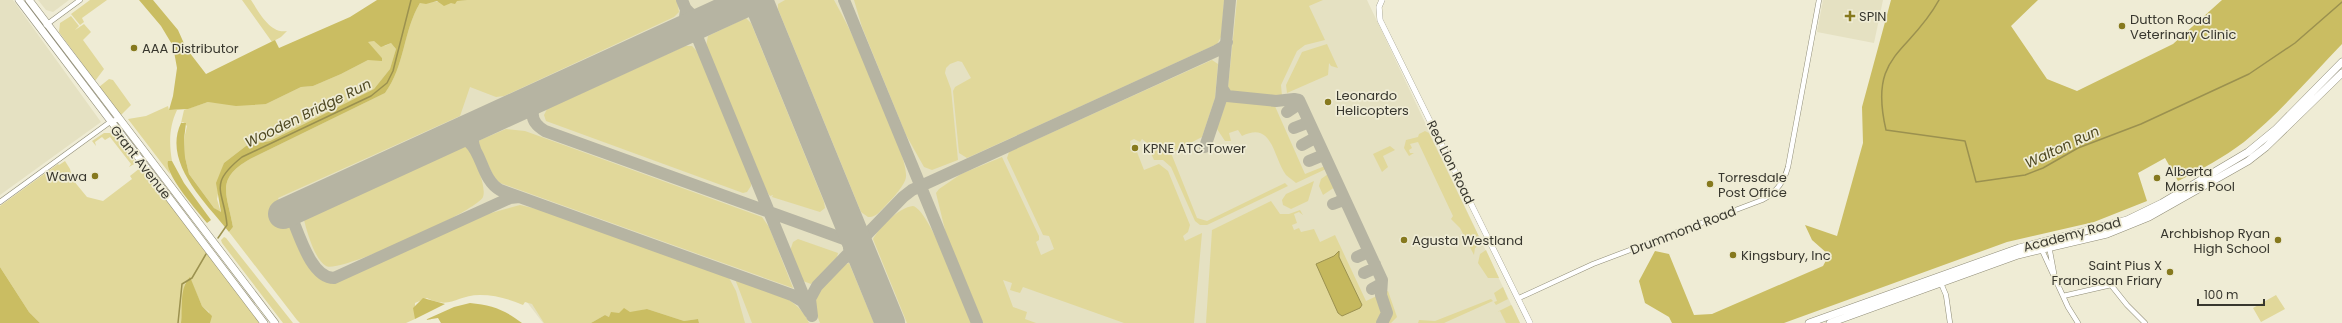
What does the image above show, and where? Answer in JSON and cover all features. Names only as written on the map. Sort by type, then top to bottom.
[{"type":"main road","name":"Grant Avenue","points":[[19,0],[110,122],[264,323]]},
{"type":"main road","name":"Grant Avenue","points":[[29,0],[275,323]]},
{"type":"main road","name":"Academy Road","points":[[1830,323],[2043,241],[2095,230],[2126,220],[2162,203],[2248,152],[2276,129],[2342,62]]},
{"type":"main road","name":"Academy Road","points":[[1810,323],[2018,255],[2127,227],[2148,217],[2248,161],[2286,129],[2342,73]]},
{"type":"street","points":[[40,29],[80,0]]},
{"type":"street","name":"Red Lion Road","points":[[1382,0],[1379,14],[1380,20],[1519,298],[1530,323]]},
{"type":"street","name":"Drummond Road","points":[[1519,298],[1593,264],[1762,200],[1774,193],[1785,177],[1788,167],[1819,0]]},
{"type":"street","points":[[0,202],[110,122],[119,119]]},
{"type":"street","points":[[2054,273],[2050,247],[2043,241],[2040,250],[2054,273],[2063,296],[2078,323]]},
{"type":"street","points":[[1940,280],[1946,295],[1950,323]]},
{"type":"street","points":[[2063,296],[2112,286],[2127,305],[2145,323]]},
{"type":"shaded area","points":[[0,0],[13,0],[101,122],[0,195]]},
{"type":"shaded area","points":[[38,0],[69,0],[53,12],[46,10]]},
{"type":"shaded area","points":[[90,0],[107,0],[82,18],[84,22],[80,25],[71,14]]},
{"type":"shaded area","points":[[139,0],[153,0],[178,30],[186,48],[206,74],[275,40],[279,48],[350,17],[377,0],[467,0],[457,1],[455,4],[451,3],[444,6],[437,1],[426,4],[420,3],[410,25],[397,71],[392,83],[385,93],[250,159],[239,166],[232,173],[226,188],[233,227],[229,232],[199,196],[182,168],[177,153],[177,138],[181,123],[186,123],[184,139],[185,157],[189,174],[214,208],[221,212],[216,183],[224,163],[246,146],[270,141],[374,89],[390,69],[396,49],[391,43],[381,47],[374,41],[368,42],[382,58],[382,61],[368,60],[341,74],[313,86],[301,87],[266,104],[236,106],[208,102],[188,109],[169,110],[173,96],[177,68],[173,46],[161,26]]},
{"type":"shaded area","points":[[242,0],[251,0],[261,16],[270,26],[281,31],[287,31],[281,37],[272,42]]},
{"type":"shaded area","points":[[429,0],[1367,0],[1520,323],[543,323],[494,259],[312,323],[191,118]]},
{"type":"shaded area","points":[[467,0],[677,0],[679,12],[674,17],[504,96],[496,97],[470,87],[460,116],[278,198],[313,273],[329,282],[342,280],[484,215],[520,205],[545,211],[728,276],[736,291],[745,323],[699,323],[698,319],[684,321],[647,309],[630,313],[628,311],[609,317],[605,315],[591,323],[544,323],[532,304],[525,302],[523,305],[502,298],[480,295],[442,303],[427,298],[415,303],[415,319],[406,323],[300,323],[297,320],[229,232],[233,227],[226,188],[228,180],[239,166],[250,159],[385,93],[392,83],[397,71],[410,25],[420,3]]},
{"type":"shaded area","points":[[785,0],[834,0],[857,45],[876,91],[897,142],[906,171],[906,177],[895,195],[874,216],[868,217],[861,212],[778,9],[778,4]]},
{"type":"shaded area","points":[[854,0],[1224,0],[1221,37],[1217,44],[967,158],[959,153],[953,91],[955,87],[971,78],[962,62],[958,61],[950,64],[946,68],[945,73],[951,89],[958,160],[932,170],[924,167],[906,135],[862,27]]},
{"type":"shaded area","points":[[1237,0],[1323,0],[1309,6],[1325,40],[1305,45],[1297,51],[1281,85],[1282,96],[1276,98],[1230,92],[1228,87]]},
{"type":"shaded area","name":"SPIN","points":[[1823,0],[1883,0],[1874,43],[1817,32]]},
{"type":"shaded area","points":[[1891,0],[2038,0],[2011,26],[2047,79],[2077,91],[2173,44],[2222,0],[2342,0],[2342,44],[2270,119],[2236,148],[2178,181],[2165,158],[2138,173],[2147,201],[2094,222],[2007,242],[1784,323],[1672,323],[1669,317],[1645,303],[1639,281],[1655,251],[1669,254],[1694,315],[1712,314],[1823,266],[1829,255],[1812,240],[1805,225],[1837,236],[1863,143],[1862,107]]},
{"type":"shaded area","points":[[71,16],[79,26],[75,30],[84,24],[91,32],[83,40],[104,69],[95,81],[59,32],[60,23]]},
{"type":"shaded area","points":[[746,18],[751,23],[824,202],[825,208],[820,212],[772,197],[773,195],[770,196],[767,192],[706,46],[708,36]]},
{"type":"shaded area","points":[[374,41],[385,46],[391,43],[396,49],[390,69],[374,89],[270,141],[246,146],[224,163],[217,199],[221,213],[214,208],[189,174],[185,157],[184,139],[187,126],[183,122],[181,123],[184,110],[208,102],[266,104],[301,87],[313,86],[341,74],[368,60],[382,58],[367,42]]},
{"type":"shaded area","points":[[1327,44],[1338,68],[1331,66],[1329,63],[1328,75],[1287,93],[1286,85],[1302,52]]},
{"type":"shaded area","points":[[685,46],[692,46],[698,52],[751,181],[751,186],[747,192],[743,193],[546,121],[544,115],[547,109]]},
{"type":"shaded area","points":[[1212,60],[1218,64],[1215,98],[1202,137],[1171,153],[1197,218],[1207,221],[1285,183],[1288,186],[1207,225],[1200,225],[1195,221],[1171,167],[1163,160],[1154,160],[1150,151],[1153,148],[1142,139],[1140,142],[1134,139],[1130,141],[1131,147],[1137,152],[1144,170],[1159,164],[1168,171],[1190,225],[1188,232],[1183,236],[1185,241],[1202,233],[1194,323],[1124,323],[1023,287],[1020,293],[1010,290],[1012,283],[1003,280],[1013,307],[1027,312],[1025,319],[1036,323],[983,323],[946,234],[936,193],[939,189],[961,174],[1002,157],[1039,236],[1039,240],[1036,242],[1041,255],[1054,249],[1049,236],[1043,235],[1007,158],[1009,152]]},
{"type":"shaded area","points":[[109,79],[113,80],[131,105],[121,115],[99,87]]},
{"type":"shaded area","points":[[1227,99],[1274,104],[1305,174],[1325,166],[1326,169],[1296,183],[1286,175],[1271,143],[1260,133],[1252,132],[1242,136],[1238,130],[1229,133],[1231,141],[1225,141],[1217,129]]},
{"type":"shaded area","points":[[168,106],[169,110],[177,110],[172,123],[170,135],[172,161],[168,162],[170,174],[128,119],[146,116]]},
{"type":"shaded area","points":[[506,129],[525,131],[762,217],[769,227],[793,288],[500,183],[494,177],[478,143],[480,140]]},
{"type":"shaded area","points":[[1425,131],[1429,133],[1482,243],[1475,248],[1474,255],[1460,228],[1451,219],[1453,216],[1418,142],[1410,144],[1412,148],[1409,150],[1410,153],[1414,153],[1409,156],[1404,148],[1406,140],[1418,137],[1419,134]]},
{"type":"shaded area","points":[[104,133],[111,133],[136,163],[129,167],[131,164],[110,137],[105,140],[102,137],[95,142],[96,146],[92,141]]},
{"type":"shaded area","points":[[465,146],[469,148],[474,158],[483,186],[483,197],[475,204],[458,215],[407,240],[355,261],[336,266],[326,266],[318,258],[304,220]]},
{"type":"shaded area","points":[[1390,146],[1395,150],[1383,156],[1388,167],[1382,172],[1373,154]]},
{"type":"shaded area","points":[[65,161],[70,169],[73,180],[87,197],[103,201],[132,179],[130,176],[140,168],[145,172],[260,323],[210,323],[209,312],[202,306],[191,281],[185,283],[181,323],[40,323],[29,312],[0,267],[0,206],[58,164],[59,165]]},
{"type":"shaded area","points":[[168,161],[172,161],[184,183],[211,220],[207,223],[176,183],[168,167]]},
{"type":"shaded area","points":[[1328,174],[1335,187],[1323,195],[1319,186],[1321,179]]},
{"type":"shaded area","points":[[1314,181],[1308,201],[1291,209],[1283,205],[1282,200],[1286,194]]},
{"type":"shaded area","points":[[1271,201],[1280,214],[1289,214],[1300,210],[1303,215],[1299,212],[1294,214],[1297,223],[1292,225],[1294,230],[1299,228],[1301,232],[1314,229],[1320,242],[1335,235],[1366,301],[1379,295],[1384,313],[1378,323],[1206,323],[1212,230]]},
{"type":"shaded area","points":[[913,206],[920,211],[937,240],[954,278],[971,323],[907,323],[873,239],[890,218],[902,210]]},
{"type":"shaded area","points":[[224,237],[293,323],[283,323],[222,243],[221,240]]},
{"type":"shaded area","points":[[798,239],[838,253],[837,257],[811,284],[803,281],[790,251],[793,242]]},
{"type":"shaded area","points":[[1486,250],[1499,278],[1488,278],[1478,263],[1480,254]]},
{"type":"shaded area","points":[[1339,251],[1339,257],[1362,305],[1360,308],[1342,316],[1338,313],[1316,264],[1334,256]]},
{"type":"shaded area","points":[[849,263],[874,323],[820,323],[816,305],[820,291],[844,265]]},
{"type":"shaded area","points":[[0,267],[29,312],[40,323],[0,323]]},
{"type":"shaded area","points":[[190,277],[202,306],[212,316],[210,323],[181,323],[183,292],[184,287]]},
{"type":"shaded area","points":[[735,279],[778,294],[787,299],[796,305],[809,323],[752,323]]},
{"type":"shaded area","points":[[1503,287],[1508,299],[1496,305],[1494,302],[1497,301],[1494,293]]},
{"type":"shaded area","points":[[1388,291],[1397,317],[1391,323],[1385,323],[1390,311],[1383,293]]},
{"type":"shaded area","points":[[2276,295],[2285,309],[2261,322],[2253,308]]},
{"type":"shaded area","points":[[423,298],[445,304],[415,319],[413,308]]},
{"type":"shaded area","points":[[1491,299],[1493,301],[1444,323],[1418,323],[1419,320],[1435,321]]},
{"type":"shaded area","points":[[470,303],[498,309],[522,323],[441,323],[438,318],[425,320],[454,307]]},
{"type":"shaded area","points":[[1511,305],[1520,323],[1506,323],[1500,311],[1497,312]]},
{"type":"shaded area","points":[[624,308],[630,312],[647,309],[684,321],[698,319],[699,323],[591,323],[605,315],[609,317],[611,312],[619,313]]},
{"type":"waterway","name":"Wooden Bridge Run","points":[[218,238],[227,225],[220,188],[224,175],[242,157],[371,96],[387,83],[393,71],[411,0]]},
{"type":"waterway","name":"Walton Run","points":[[1939,0],[1916,33],[1894,57],[1887,70],[1882,85],[1882,105],[1886,130],[1965,141],[1976,182],[2025,175],[2043,168],[2078,148],[2141,124],[2249,74],[2295,43],[2342,2]]},
{"type":"waterway","name":"Wooden Bridge Run","points":[[178,323],[182,284],[192,278],[206,254]]},
{"type":"taxiway","points":[[682,0],[807,304]]},
{"type":"taxiway","points":[[844,0],[977,323]]},
{"type":"taxiway","points":[[1205,147],[1221,99],[1230,0]]},
{"type":"taxiway","points":[[686,9],[695,16],[704,18],[724,11]]},
{"type":"taxiway","points":[[671,36],[684,24],[686,10]]},
{"type":"taxiway","points":[[812,316],[810,299],[817,286],[903,197],[912,190],[1216,51],[1223,47],[1227,42]]},
{"type":"taxiway","points":[[1222,88],[1227,96],[1276,101],[1294,99],[1299,100],[1323,152],[1321,156],[1309,161]]},
{"type":"taxiway","points":[[549,91],[543,95],[535,105],[533,111],[535,121],[538,126],[545,131],[858,244]]},
{"type":"taxiway","points":[[1287,100],[1296,106],[1287,112]]},
{"type":"taxiway","points":[[1294,128],[1307,123],[1307,119]]},
{"type":"taxiway","points":[[475,149],[473,141],[475,130],[483,122]]},
{"type":"taxiway","points":[[1302,145],[1313,139],[1315,135]]},
{"type":"taxiway","points":[[445,139],[458,138],[467,141],[473,147],[486,175],[500,190],[792,295],[802,301],[810,313]]},
{"type":"taxiway","points":[[1323,152],[1382,280],[1381,284],[1372,289]]},
{"type":"taxiway","points":[[1333,204],[1341,201],[1343,196]]},
{"type":"taxiway","points":[[289,211],[301,241],[312,262],[318,270],[326,276],[334,278],[510,198],[519,197]]},
{"type":"taxiway","points":[[847,217],[850,232],[849,248]]},
{"type":"taxiway","points":[[1357,257],[1366,253],[1367,248]]},
{"type":"taxiway","points":[[844,258],[848,256],[858,258],[868,269]]},
{"type":"taxiway","points":[[1364,273],[1373,269],[1375,264]]},
{"type":"taxiway","points":[[1382,280],[1381,295],[1387,313],[1382,323]]},
{"type":"runway","points":[[283,214],[750,0]]},
{"type":"runway","points":[[758,0],[890,323]]},
{"type":"place","name":"SPIN","points":[[1850,16]]},
{"type":"place","name":"Dutton Road Veterinary Clinic","points":[[2122,26]]},
{"type":"place","name":"AAA Distributor","points":[[134,48]]},
{"type":"place","name":"Leonardo Helicopters","points":[[1328,102]]},
{"type":"place","name":"KPNE ATC Tower","points":[[1135,148]]},
{"type":"place","name":"Wawa","points":[[95,176]]},
{"type":"place","name":"Alberta Morris Pool","points":[[2157,178]]},
{"type":"place","name":"Torresdale Post Office","points":[[1710,184]]},
{"type":"place","name":"Agusta Westland","points":[[1404,240]]},
{"type":"place","name":"Archbishop Ryan High School","points":[[2278,240]]},
{"type":"place","name":"Kingsbury, Inc","points":[[1733,255]]},
{"type":"place","name":"Saint Pius X Franciscan Friary","points":[[2170,272]]}]
